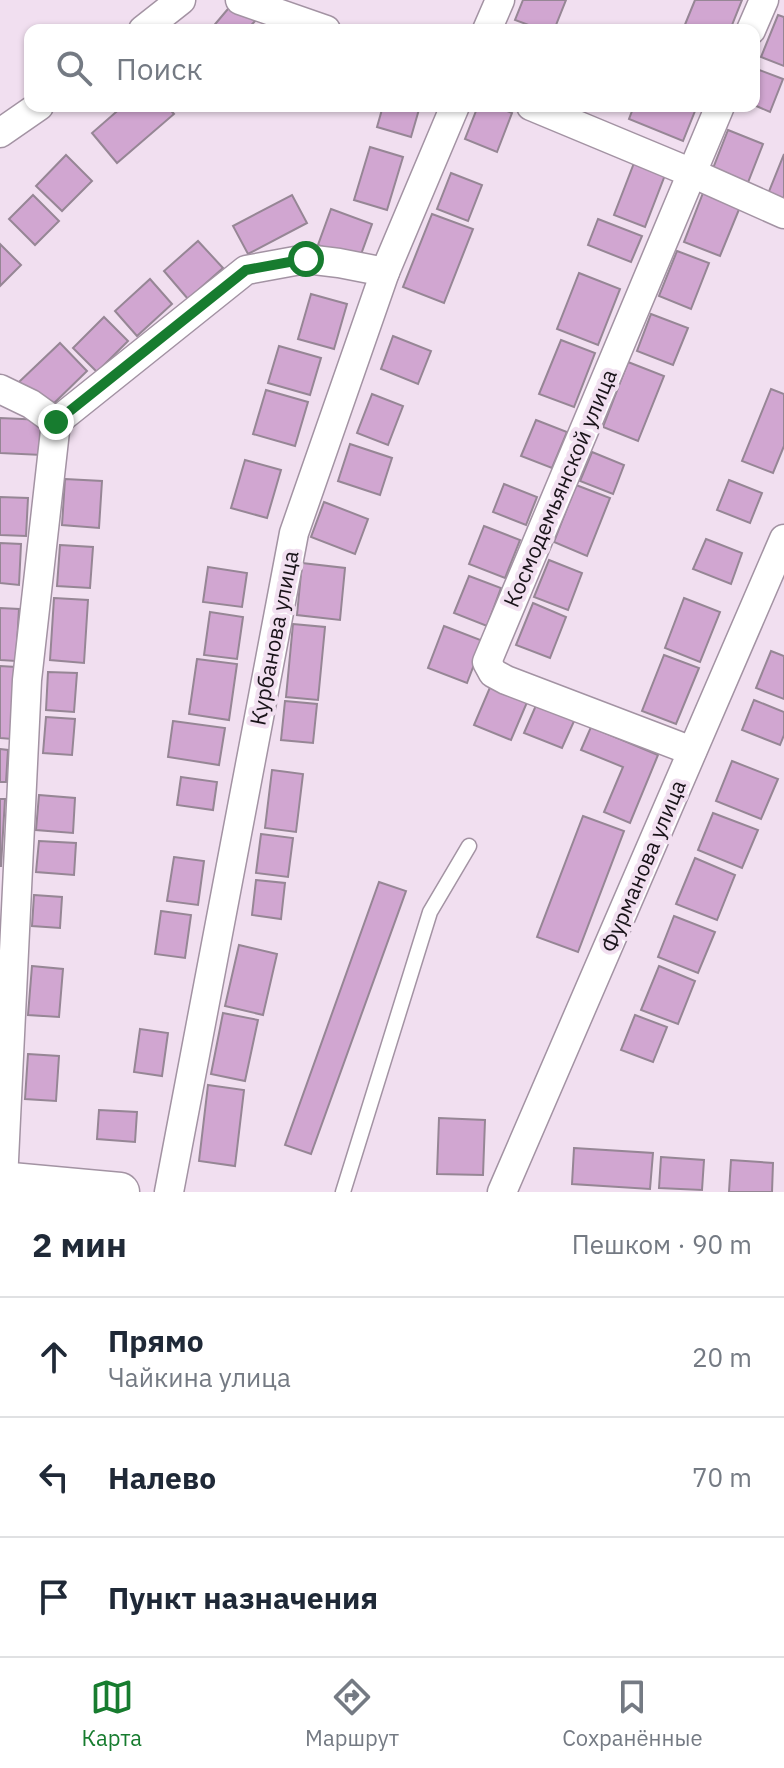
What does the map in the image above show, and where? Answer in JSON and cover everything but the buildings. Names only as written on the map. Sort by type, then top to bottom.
[{"type":"street","points":[[151,24],[181,0]]},
{"type":"street","points":[[240,0],[309,24]]},
{"type":"street","points":[[490,24],[500,0]]},
{"type":"street","points":[[754,24],[764,0]]},
{"type":"street","points":[[0,133],[30,112]]},
{"type":"street","name":"Курбанова улица","points":[[169,1192],[294,533],[385,272],[452,112]]},
{"type":"street","points":[[545,112],[784,214]]},
{"type":"street","name":"Космодемьянской улица","points":[[692,751],[506,680],[493,673],[487,662],[717,112]]},
{"type":"street","points":[[120,1192],[2,1181],[27,680],[56,422],[246,270],[306,259],[385,272]]},
{"type":"street","points":[[0,389],[31,404],[56,422]]},
{"type":"street","name":"Фурманова улица","points":[[502,1192],[784,539]]},
{"type":"lane","points":[[343,1192],[430,912],[469,846]]},
{"type":"route","points":[[56,422],[246,270],[306,259]]}]
